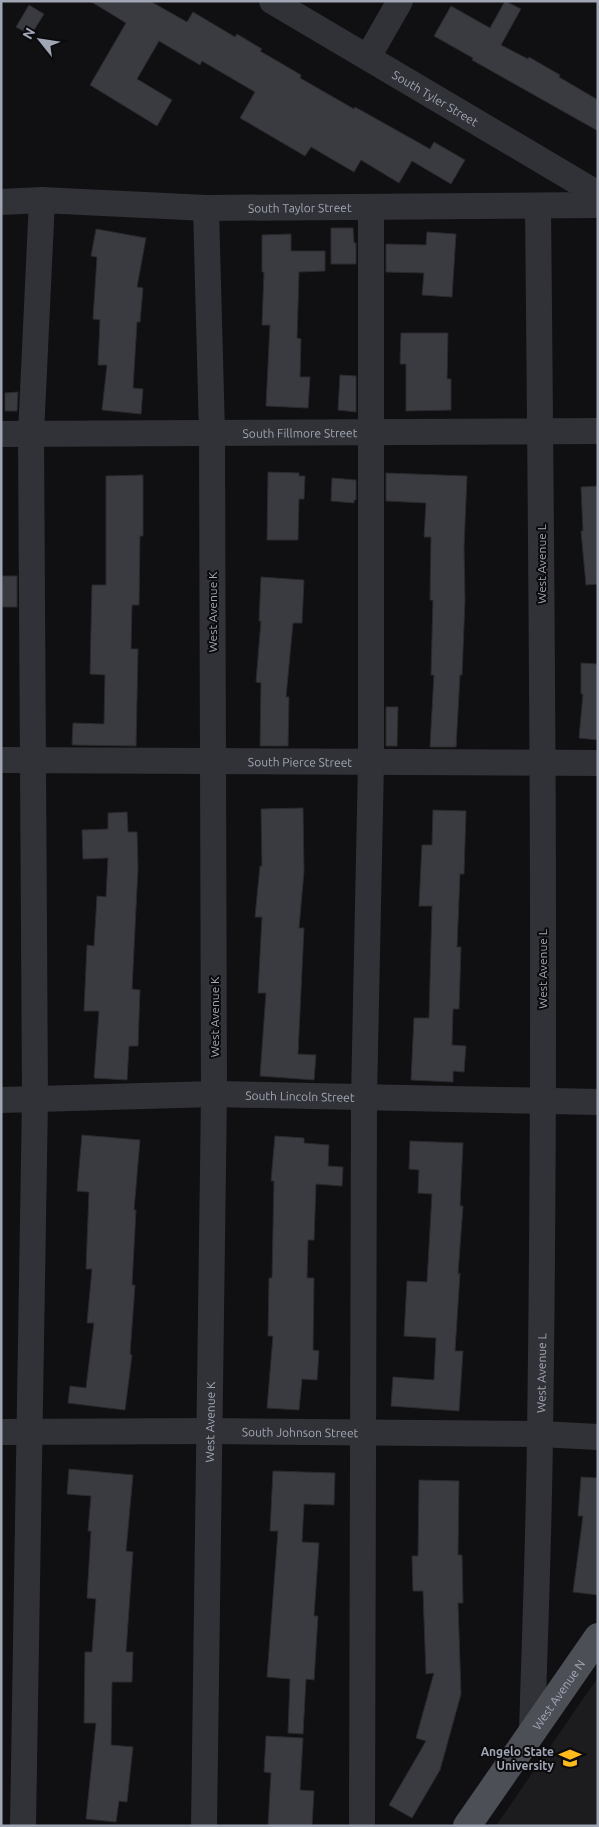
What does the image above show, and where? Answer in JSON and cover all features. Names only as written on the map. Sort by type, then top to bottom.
[{"type":"main road","name":"West Avenue N","points":[[467,1826],[598,1637]]},
{"type":"street","name":"South Tyler Street","points":[[272,1],[598,194]]},
{"type":"street","points":[[368,57],[400,1]]},
{"type":"street","points":[[23,1826],[28,1432],[35,1099],[31,434],[42,200]]},
{"type":"street","name":"South Taylor Street","points":[[1,202],[42,200],[206,208],[598,205]]},
{"type":"street","name":"West Avenue L","points":[[532,1732],[540,1434],[542,1101],[543,762],[538,206]]},
{"type":"street","points":[[362,1826],[364,1098],[371,762],[371,207]]},
{"type":"street","name":"West Avenue K","points":[[204,1826],[214,1094],[212,433],[206,208]]},
{"type":"street","name":"South Fillmore Street","points":[[1,434],[598,431]]},
{"type":"street","name":"South Pierce Street","points":[[1,760],[212,763],[598,763]]},
{"type":"street","name":"South Lincoln Street","points":[[1,1100],[214,1094],[598,1102]]},
{"type":"street","name":"South Johnson Street","points":[[1,1432],[364,1432],[540,1434],[598,1437]]},
{"type":"shaded area","name":"Angelo State University","points":[[598,1678],[598,1826],[496,1826],[589,1690]]},
{"type":"building","points":[[90,1],[150,1],[187,22],[193,12],[235,37],[237,34],[262,49],[260,51],[301,75],[300,78],[354,109],[355,107],[430,149],[434,142],[465,160],[451,184],[412,161],[399,183],[361,160],[354,172],[311,147],[305,156],[240,118],[255,92],[202,61],[200,65],[159,41],[137,79],[172,100],[157,126],[90,85],[126,23]]},
{"type":"building","points":[[505,1],[521,9],[501,45],[528,59],[529,57],[598,100],[598,131],[472,60],[473,58],[434,36],[451,6],[490,28]]},
{"type":"building","points":[[29,5],[44,14],[31,35],[16,27]]},
{"type":"building","points":[[331,228],[353,228],[354,243],[356,243],[356,264],[331,264]]},
{"type":"building","points":[[96,229],[146,238],[137,287],[143,288],[140,322],[137,322],[133,388],[143,389],[141,414],[102,410],[107,365],[98,365],[100,320],[93,319],[97,257],[91,256]]},
{"type":"building","points":[[427,232],[456,234],[452,297],[422,295],[424,273],[386,272],[386,244],[426,245]]},
{"type":"building","points":[[291,234],[291,251],[325,251],[325,271],[299,272],[297,338],[301,339],[300,377],[310,377],[308,408],[266,406],[270,325],[262,325],[264,272],[262,272],[262,235]]},
{"type":"building","points":[[401,333],[448,333],[447,379],[451,379],[451,410],[406,411],[406,364],[400,364]]},
{"type":"building","points":[[340,375],[356,376],[356,412],[338,410]]},
{"type":"building","points":[[18,392],[17,411],[5,411],[5,393]]},
{"type":"building","points":[[268,472],[299,473],[299,476],[305,476],[304,499],[299,499],[298,540],[267,540]]},
{"type":"building","points":[[386,473],[467,476],[462,675],[460,675],[456,747],[430,747],[434,675],[431,675],[433,600],[430,600],[431,537],[424,537],[426,503],[386,501]]},
{"type":"building","points":[[143,475],[143,536],[140,536],[139,605],[132,605],[131,649],[138,649],[136,746],[72,745],[73,723],[104,724],[105,675],[90,674],[92,585],[106,585],[106,476]]},
{"type":"building","points":[[332,478],[356,480],[356,500],[354,500],[354,503],[331,501]]},
{"type":"building","points":[[598,486],[598,584],[586,585],[581,531],[583,531],[581,487]]},
{"type":"building","points":[[2,576],[17,576],[17,607],[2,607]]},
{"type":"building","points":[[261,577],[304,580],[302,623],[293,623],[286,697],[289,697],[288,746],[260,746],[261,683],[256,682],[261,621],[259,621]]},
{"type":"building","points":[[581,663],[598,664],[598,740],[579,738],[583,694],[581,694]]},
{"type":"building","points":[[386,707],[398,707],[397,746],[386,746]]},
{"type":"building","points":[[303,808],[304,871],[299,928],[304,928],[298,1054],[316,1055],[314,1080],[260,1076],[266,993],[258,993],[262,917],[255,917],[260,866],[262,866],[261,809]]},
{"type":"building","points":[[433,810],[466,811],[464,874],[460,874],[457,947],[461,947],[459,1009],[453,1009],[452,1045],[466,1046],[464,1072],[453,1071],[453,1082],[411,1080],[414,1018],[429,1018],[432,906],[419,906],[422,845],[432,845]]},
{"type":"building","points":[[127,812],[128,832],[137,832],[138,867],[132,989],[140,990],[138,1046],[129,1046],[127,1080],[94,1078],[99,1011],[84,1011],[87,945],[94,946],[97,896],[106,897],[108,858],[83,859],[82,830],[108,829],[108,813]]},
{"type":"building","points":[[82,1135],[140,1140],[134,1210],[136,1210],[132,1285],[135,1285],[130,1354],[132,1355],[125,1410],[68,1403],[70,1386],[86,1388],[94,1323],[87,1323],[92,1269],[86,1269],[89,1192],[77,1191]]},
{"type":"building","points":[[275,1136],[304,1138],[304,1143],[329,1145],[328,1166],[343,1167],[342,1186],[316,1184],[314,1240],[308,1240],[307,1278],[314,1278],[313,1350],[319,1351],[317,1380],[302,1379],[299,1410],[267,1408],[273,1336],[268,1336],[269,1278],[272,1278],[274,1181],[271,1181]]},
{"type":"building","points":[[410,1141],[463,1143],[460,1206],[463,1206],[455,1351],[463,1351],[459,1411],[391,1406],[393,1377],[434,1380],[436,1338],[404,1336],[407,1281],[427,1282],[432,1194],[418,1193],[419,1170],[409,1169]]},
{"type":"building","points":[[69,1469],[133,1475],[126,1551],[133,1552],[126,1652],[133,1652],[132,1682],[112,1682],[111,1745],[133,1747],[127,1802],[119,1801],[116,1822],[86,1819],[96,1723],[84,1723],[85,1652],[92,1652],[96,1599],[87,1598],[91,1531],[88,1531],[91,1496],[67,1494]]},
{"type":"building","points":[[273,1471],[335,1473],[334,1505],[304,1504],[302,1542],[319,1543],[314,1616],[318,1616],[314,1680],[306,1679],[303,1734],[288,1733],[290,1679],[267,1677],[278,1531],[270,1531]]},
{"type":"building","points":[[581,1477],[598,1478],[598,1595],[573,1592],[583,1516],[578,1516]]},
{"type":"building","points":[[419,1480],[459,1481],[458,1555],[462,1555],[463,1603],[458,1603],[461,1694],[440,1770],[412,1818],[389,1805],[426,1741],[416,1738],[434,1673],[426,1674],[423,1591],[413,1591],[412,1556],[418,1556]]},
{"type":"building","points":[[266,1736],[303,1738],[300,1790],[314,1791],[312,1826],[268,1826],[271,1773],[264,1772]]},
{"type":"place","name":"Angelo State University","points":[[570,1758]]}]
